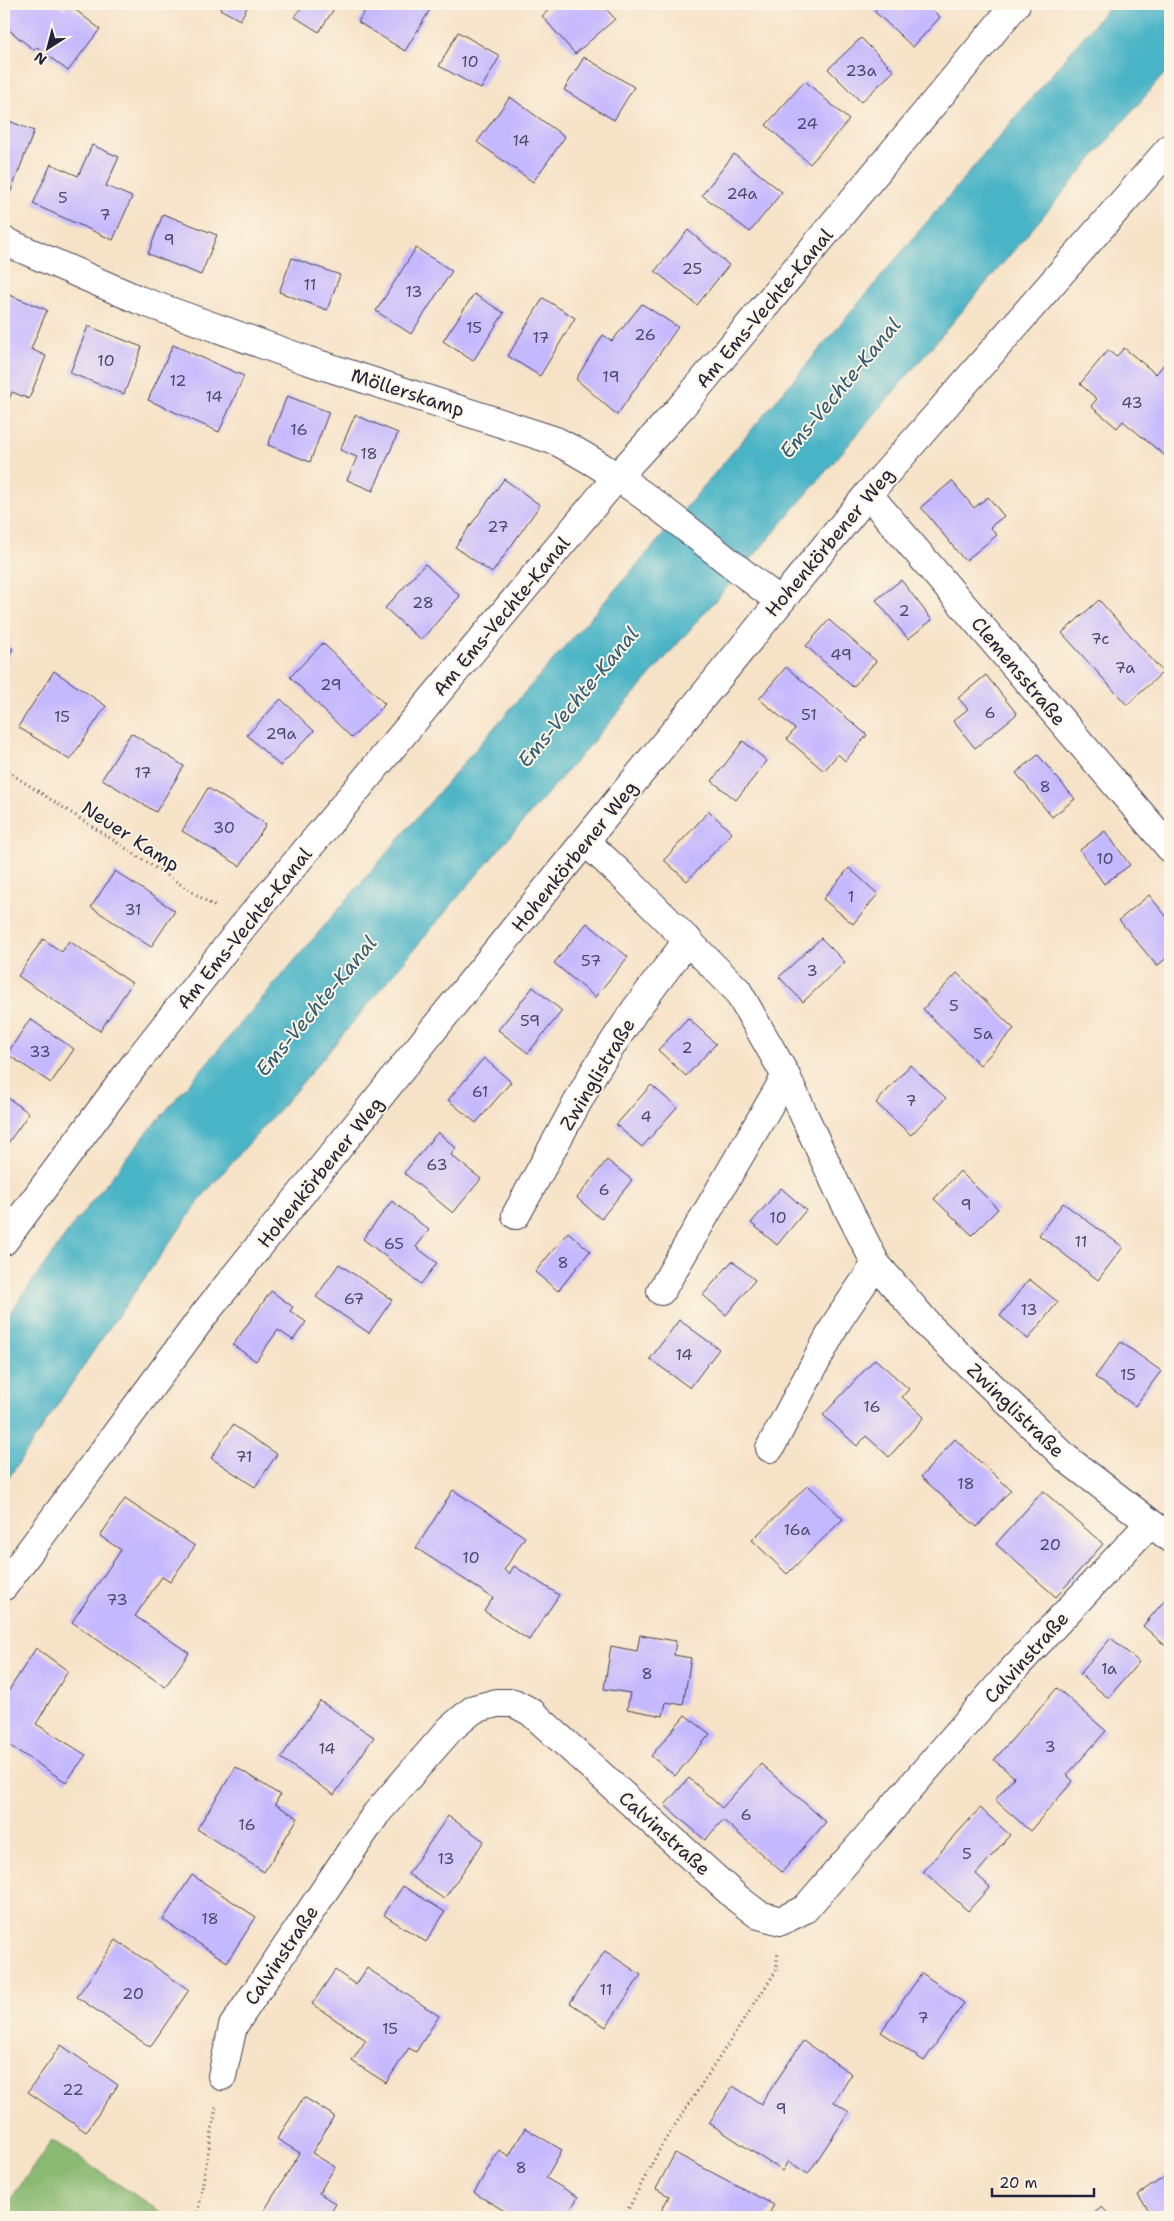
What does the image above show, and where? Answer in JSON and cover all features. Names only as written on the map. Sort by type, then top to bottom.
[{"type":"street","name":"Am Ems-Vechte-Kanal","points":[[4,1242],[136,1064],[244,925],[617,477],[682,406],[1016,4]]},
{"type":"street","name":"Hohenkörbener Weg","points":[[4,1586],[206,1312],[585,841],[868,494],[1170,148]]},
{"type":"street","name":"Möllerskamp","points":[[4,241],[139,300],[306,360],[556,441],[588,457],[617,477],[780,601]]},
{"type":"street","name":"Clemensstraße","points":[[868,494],[1170,848]]},
{"type":"street","name":"Zwinglistraße","points":[[585,841],[737,990],[786,1076],[838,1189],[876,1264],[930,1327],[1067,1459],[1160,1531]]},
{"type":"street","name":"Zwinglistraße","points":[[516,1215],[594,1072],[635,1010],[688,940]]},
{"type":"street","points":[[661,1291],[786,1076]]},
{"type":"street","points":[[770,1448],[837,1322],[876,1264]]},
{"type":"street","name":"Calvinstraße","points":[[222,2076],[233,2026],[376,1814],[450,1729],[474,1709],[496,1704],[514,1703],[531,1712],[738,1899],[759,1914],[781,1921],[805,1909],[1008,1676],[1160,1531]]},
{"type":"path","name":"Neuer Kamp","points":[[4,770],[244,925]]},
{"type":"path","points":[[624,2217],[662,2145],[776,1971],[781,1921]]},
{"type":"path","points":[[197,2217],[222,2076]]},
{"type":"green space","points":[[52,2140],[168,2217],[4,2217],[4,2209]]},
{"type":"water","name":"Ems-Vechte-Kanal","points":[[1111,4],[1170,4],[1170,67],[753,557],[463,891],[298,1088],[206,1192],[107,1331],[4,1485],[4,1321],[70,1229],[145,1135],[517,701],[650,550]]},
{"type":"building","points":[[4,4],[57,4],[64,9],[68,4],[100,29],[68,71],[37,47],[34,50],[4,26]]},
{"type":"building","points":[[223,4],[249,4],[240,20],[220,9]]},
{"type":"building","points":[[303,4],[337,4],[319,32],[295,17]]},
{"type":"building","points":[[369,4],[424,4],[431,8],[405,51],[358,22]]},
{"type":"building","points":[[556,4],[602,4],[615,19],[575,54],[542,16]]},
{"type":"building","points":[[881,4],[925,4],[940,17],[913,47],[874,11]]},
{"type":"building","points":[[458,32],[500,56],[481,89],[439,66]]},
{"type":"building","points":[[861,38],[894,71],[861,102],[828,69]]},
{"type":"building","points":[[584,57],[634,87],[614,120],[564,90]]},
{"type":"building","points":[[805,81],[849,120],[810,164],[766,125]]},
{"type":"building","points":[[510,97],[565,137],[533,182],[477,142]]},
{"type":"building","points":[[4,119],[34,131],[9,196],[4,194]]},
{"type":"building","points":[[92,145],[119,157],[106,186],[132,197],[113,240],[33,204],[51,164],[78,176]]},
{"type":"building","points":[[734,154],[782,192],[750,232],[702,195]]},
{"type":"building","points":[[163,214],[217,235],[201,275],[148,254]]},
{"type":"building","points":[[688,230],[729,265],[697,305],[655,271]]},
{"type":"building","points":[[416,248],[452,271],[411,334],[376,311]]},
{"type":"building","points":[[292,258],[340,275],[327,310],[279,292]]},
{"type":"building","points":[[4,293],[47,310],[31,349],[46,356],[29,399],[12,392],[6,406],[4,405]]},
{"type":"building","points":[[474,294],[504,313],[473,361],[443,341]]},
{"type":"building","points":[[543,298],[575,318],[540,376],[508,356]]},
{"type":"building","points":[[642,304],[678,327],[617,415],[576,379],[603,335],[612,341]]},
{"type":"building","points":[[88,326],[142,347],[124,394],[70,373]]},
{"type":"building","points":[[173,345],[244,376],[219,432],[148,400]]},
{"type":"building","points":[[1124,348],[1156,374],[1168,359],[1170,361],[1170,460],[1123,421],[1117,428],[1091,406],[1097,399],[1080,384],[1108,350],[1116,357]]},
{"type":"building","points":[[287,396],[329,412],[310,462],[268,445]]},
{"type":"building","points":[[355,415],[398,433],[373,491],[347,480],[357,457],[340,450]]},
{"type":"building","points":[[504,479],[540,505],[492,573],[455,547]]},
{"type":"building","points":[[952,481],[974,508],[988,497],[1004,516],[990,527],[997,535],[965,561],[921,507]]},
{"type":"building","points":[[425,564],[460,596],[421,640],[385,608]]},
{"type":"building","points":[[901,580],[932,620],[908,639],[876,600]]},
{"type":"building","points":[[1099,600],[1163,672],[1127,705],[1062,633]]},
{"type":"building","points":[[829,620],[876,661],[853,687],[806,646]]},
{"type":"building","points":[[4,643],[13,649],[4,664]]},
{"type":"building","points":[[323,643],[385,704],[352,738],[290,677]]},
{"type":"building","points":[[786,667],[867,735],[845,761],[838,754],[824,771],[787,739],[795,729],[759,699]]},
{"type":"building","points":[[54,671],[106,706],[70,760],[18,727]]},
{"type":"building","points":[[986,675],[1017,714],[975,748],[953,721],[968,709],[958,698]]},
{"type":"building","points":[[281,699],[314,731],[280,766],[247,735]]},
{"type":"building","points":[[131,733],[184,766],[156,812],[102,779]]},
{"type":"building","points":[[743,741],[767,761],[736,800],[712,781]]},
{"type":"building","points":[[1038,755],[1075,799],[1052,817],[1016,773]]},
{"type":"building","points":[[208,788],[266,824],[240,866],[182,831]]},
{"type":"building","points":[[709,811],[732,833],[687,881],[664,860]]},
{"type":"building","points":[[1105,831],[1130,865],[1104,884],[1080,850]]},
{"type":"building","points":[[849,868],[878,894],[853,924],[823,899]]},
{"type":"building","points":[[115,871],[175,911],[151,947],[91,907]]},
{"type":"building","points":[[1149,895],[1170,921],[1170,955],[1157,966],[1119,920]]},
{"type":"building","points":[[587,923],[628,957],[595,997],[554,963]]},
{"type":"building","points":[[821,938],[845,962],[803,1002],[779,977]]},
{"type":"building","points":[[43,939],[62,952],[69,941],[132,983],[100,1031],[18,976]]},
{"type":"building","points":[[957,973],[1014,1029],[980,1065],[923,1009]]},
{"type":"building","points":[[533,987],[562,1011],[528,1053],[498,1030]]},
{"type":"building","points":[[688,1018],[716,1044],[686,1076],[658,1050]]},
{"type":"building","points":[[30,1019],[74,1049],[51,1083],[7,1054]]},
{"type":"building","points":[[484,1058],[511,1082],[476,1123],[448,1100]]},
{"type":"building","points":[[910,1065],[946,1098],[911,1135],[876,1103]]},
{"type":"building","points":[[651,1085],[677,1107],[642,1147],[616,1125]]},
{"type":"building","points":[[4,1095],[29,1113],[4,1149]]},
{"type":"building","points":[[438,1132],[456,1148],[451,1155],[481,1179],[453,1213],[404,1173]]},
{"type":"building","points":[[607,1160],[632,1180],[601,1219],[577,1198]]},
{"type":"building","points":[[960,1171],[998,1209],[972,1235],[934,1199]]},
{"type":"building","points":[[781,1188],[806,1210],[777,1245],[751,1223]]},
{"type":"building","points":[[392,1201],[429,1230],[416,1247],[437,1263],[421,1284],[363,1239]]},
{"type":"building","points":[[1063,1203],[1123,1247],[1098,1280],[1039,1235]]},
{"type":"building","points":[[568,1232],[590,1251],[558,1291],[535,1272]]},
{"type":"building","points":[[732,1261],[755,1280],[726,1315],[703,1295]]},
{"type":"building","points":[[339,1264],[392,1300],[369,1333],[316,1297]]},
{"type":"building","points":[[1029,1279],[1058,1302],[1028,1339],[1000,1316]]},
{"type":"building","points":[[271,1291],[293,1307],[290,1311],[306,1322],[293,1340],[278,1330],[256,1361],[233,1345]]},
{"type":"building","points":[[679,1320],[719,1349],[690,1388],[650,1359]]},
{"type":"building","points":[[1121,1342],[1161,1371],[1135,1406],[1095,1377]]},
{"type":"building","points":[[875,1359],[909,1389],[902,1397],[924,1417],[889,1457],[866,1436],[857,1446],[823,1415]]},
{"type":"building","points":[[233,1425],[277,1454],[255,1487],[211,1458]]},
{"type":"building","points":[[955,1439],[1011,1490],[977,1527],[921,1477]]},
{"type":"building","points":[[808,1485],[843,1519],[787,1574],[752,1540]]},
{"type":"building","points":[[453,1490],[525,1537],[504,1570],[509,1574],[514,1566],[559,1595],[529,1640],[484,1611],[493,1598],[416,1548]]},
{"type":"building","points":[[1043,1491],[1103,1544],[1056,1597],[996,1544]]},
{"type":"building","points":[[125,1499],[195,1546],[170,1582],[162,1577],[135,1616],[189,1653],[165,1687],[72,1622],[121,1550],[100,1536]]},
{"type":"building","points":[[1170,1594],[1170,1645],[1168,1648],[1143,1626]]},
{"type":"building","points":[[640,1635],[676,1641],[674,1655],[691,1658],[683,1705],[666,1702],[663,1716],[627,1709],[630,1693],[604,1689],[611,1646],[637,1651]]},
{"type":"building","points":[[1111,1638],[1139,1662],[1108,1698],[1080,1674]]},
{"type":"building","points":[[36,1648],[68,1671],[36,1724],[86,1755],[66,1782],[4,1742],[4,1698]]},
{"type":"building","points":[[1057,1688],[1106,1731],[1067,1775],[1073,1781],[1030,1831],[995,1800],[1014,1777],[994,1760]]},
{"type":"building","points":[[320,1701],[374,1737],[334,1795],[281,1758]]},
{"type":"building","points":[[685,1715],[710,1734],[675,1776],[651,1756]]},
{"type":"building","points":[[761,1764],[826,1822],[782,1872],[723,1820],[705,1840],[665,1805],[689,1778],[722,1808]]},
{"type":"building","points":[[236,1767],[280,1795],[275,1804],[298,1818],[264,1872],[197,1829]]},
{"type":"building","points":[[980,1808],[1010,1835],[976,1874],[990,1887],[968,1911],[923,1871]]},
{"type":"building","points":[[448,1816],[484,1841],[444,1899],[408,1874]]},
{"type":"building","points":[[192,1875],[256,1917],[227,1962],[163,1920]]},
{"type":"building","points":[[403,1886],[445,1912],[426,1942],[384,1915]]},
{"type":"building","points":[[116,1940],[189,1990],[150,2047],[77,1997]]},
{"type":"building","points":[[605,1951],[641,1975],[606,2027],[570,2003]]},
{"type":"building","points":[[367,1968],[439,2016],[416,2052],[409,2048],[386,2083],[352,2061],[366,2040],[312,2004],[335,1970],[356,1985]]},
{"type":"building","points":[[922,1973],[964,2003],[924,2061],[881,2032]]},
{"type":"building","points":[[803,2041],[852,2074],[834,2102],[849,2112],[808,2174],[788,2161],[782,2171],[709,2123],[733,2086],[761,2104]]},
{"type":"building","points":[[61,2045],[118,2085],[86,2132],[28,2092]]},
{"type":"building","points":[[304,2097],[334,2116],[312,2153],[335,2167],[319,2193],[336,2204],[328,2217],[274,2217],[264,2211],[300,2153],[277,2139]]},
{"type":"building","points":[[525,2128],[562,2150],[546,2178],[578,2197],[566,2217],[515,2217],[474,2193],[499,2150],[509,2156]]},
{"type":"building","points":[[675,2153],[774,2205],[767,2217],[707,2217],[700,2213],[698,2217],[658,2217],[669,2196],[656,2189]]},
{"type":"building","points":[[1170,2173],[1170,2217],[1154,2217],[1138,2195]]},
{"type":"building","points":[[1102,2207],[1111,2217],[1089,2217]]}]
